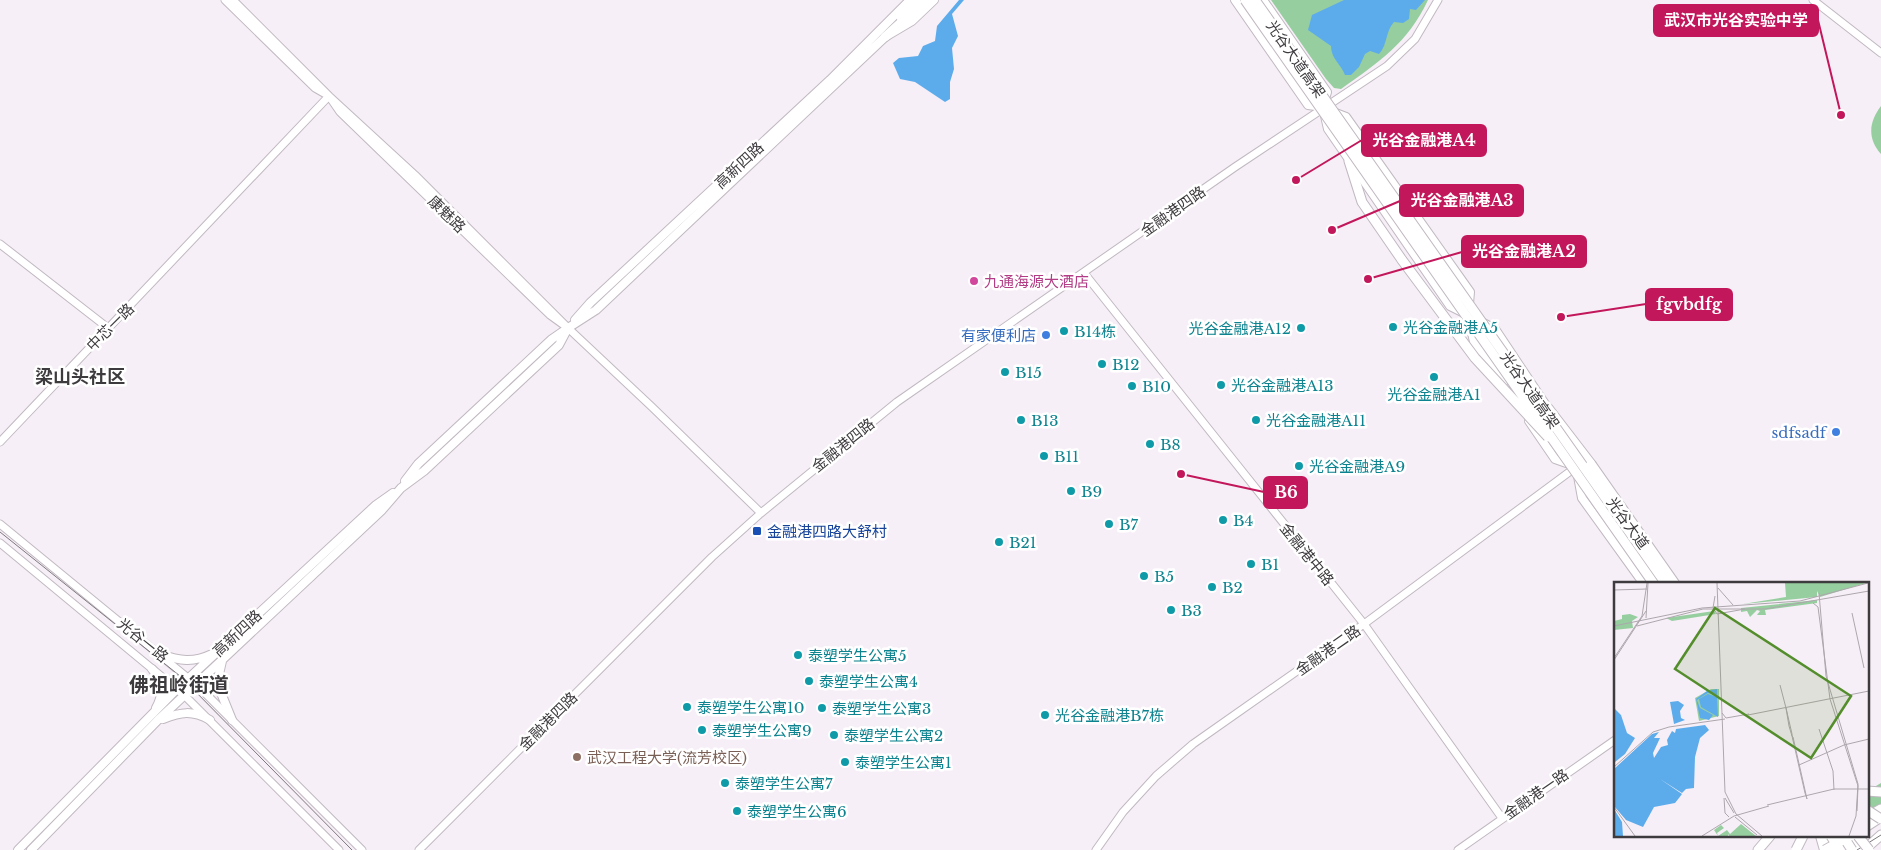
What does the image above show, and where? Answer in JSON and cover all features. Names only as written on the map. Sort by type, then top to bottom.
[{"type":"highway","points":[[885,37],[926,0]]},
{"type":"highway","name":"光谷大道高架","points":[[1245,0],[1653,582]]},
{"type":"highway","name":"光谷大道高架","points":[[1255,0],[1665,582]]},
{"type":"highway","points":[[1349,161],[1362,202],[1402,260],[1475,358],[1561,450]]},
{"type":"highway","points":[[1548,408],[1591,464],[1674,582]]},
{"type":"highway","points":[[1868,791],[1881,792]]},
{"type":"highway","points":[[1868,816],[1881,809]]},
{"type":"highway","points":[[1868,811],[1881,818]]},
{"type":"highway","points":[[1868,825],[1881,818]]},
{"type":"highway","points":[[1862,850],[1881,835]]},
{"type":"highway","points":[[1758,850],[1768,838]]},
{"type":"highway","points":[[1796,850],[1802,838]]},
{"type":"highway","points":[[1832,838],[1840,850]]},
{"type":"highway","points":[[1844,838],[1852,850]]},
{"type":"highway","points":[[1824,850],[1847,838]]},
{"type":"highway","points":[[1860,838],[1869,850]]},
{"type":"main road","name":"高新四路","points":[[31,850],[155,718],[177,689],[376,505],[424,471],[558,345],[568,328],[590,303],[830,80],[910,0]]},
{"type":"main road","name":"高新四路","points":[[568,328],[596,310],[885,37],[918,0]]},
{"type":"main road","name":"高新四路","points":[[885,37],[912,21],[934,0]]},
{"type":"main road","name":"光谷大道","points":[[1235,0],[1308,105],[1323,108],[1346,117],[1444,254],[1470,292],[1468,315],[1474,342],[1555,459],[1576,467],[1601,484],[1661,568],[1673,582]]},
{"type":"main road","name":"光谷大道","points":[[1263,0],[1327,92],[1323,108],[1328,129],[1349,161],[1450,306],[1495,328],[1573,446],[1582,498],[1643,582]]},
{"type":"main road","name":"高新四路","points":[[18,850],[155,718],[185,696],[382,510],[400,488]]},
{"type":"main road","points":[[160,654],[181,661],[195,660],[215,652],[224,645]]},
{"type":"main road","points":[[223,659],[217,683],[232,720]]},
{"type":"main road","points":[[152,669],[158,676],[162,694],[155,718]]},
{"type":"main road","points":[[155,718],[183,711],[197,713],[210,720]]},
{"type":"main road","points":[[1826,838],[1835,850]]},
{"type":"main road","points":[[1853,838],[1862,850]]},
{"type":"street","name":"康魅路","points":[[225,0],[315,88],[329,96]]},
{"type":"street","name":"康魅路","points":[[233,0],[329,96],[340,112],[550,315],[568,328],[652,407],[760,513]]},
{"type":"street","name":"金融港四路","points":[[419,850],[712,557],[760,513],[897,402],[1323,108],[1387,66],[1415,39],[1438,0]]},
{"type":"street","points":[[1813,0],[1881,53]]},
{"type":"street","name":"中芯一路","points":[[0,442],[329,96]]},
{"type":"street","points":[[0,244],[107,330]]},
{"type":"street","points":[[0,249],[107,330]]},
{"type":"street","name":"金融港中路","points":[[1084,273],[1364,624],[1502,818]]},
{"type":"street","name":"金融港二路","points":[[1096,850],[1128,807],[1156,776],[1193,744],[1364,624],[1576,467]]},
{"type":"street","name":"光谷一路","points":[[0,524],[197,685],[362,850]]},
{"type":"street","name":"光谷一路","points":[[0,543],[185,696],[338,850]]},
{"type":"street","name":"金融港一路","points":[[1458,850],[1614,741]]},
{"type":"green space","points":[[1271,0],[1428,0],[1402,40],[1368,70],[1341,89],[1334,88],[1326,79]]},
{"type":"green space","points":[[1881,106],[1881,154],[1873,142],[1871,130],[1874,118]]},
{"type":"green space","points":[[1881,783],[1881,805],[1868,813],[1868,785],[1871,789]]},
{"type":"water","points":[[959,0],[964,0],[952,14],[958,36],[952,48],[954,69],[950,82],[950,99],[945,102],[915,82],[900,79],[893,63],[899,58],[918,56],[923,46],[935,41],[937,26]]},
{"type":"water","points":[[1344,0],[1425,0],[1416,10],[1410,9],[1409,19],[1403,23],[1394,22],[1379,54],[1370,51],[1365,54],[1359,67],[1351,75],[1345,75],[1334,58],[1331,46],[1308,30],[1312,15]]},
{"type":"tram line","points":[[0,532],[180,676],[352,850]]},
{"type":"tram line","points":[[1857,850],[1881,835]]},
{"type":"place","name":"武汉市光谷实验中学","points":[[1841,115]]},
{"type":"place","name":"光谷金融港A4","points":[[1296,180]]},
{"type":"place","name":"光谷金融港A3","points":[[1332,230]]},
{"type":"place","name":"光谷金融港A2","points":[[1368,279]]},
{"type":"place","name":"九通海源大酒店","points":[[974,281]]},
{"type":"place","name":"fgvbdfg","points":[[1561,317]]},
{"type":"place","name":"光谷金融港A5","points":[[1393,327]]},
{"type":"place","name":"光谷金融港A12","points":[[1301,328]]},
{"type":"place","name":"B14栋","points":[[1064,331]]},
{"type":"place","name":"有家便利店","points":[[1046,335]]},
{"type":"place","name":"B12","points":[[1102,364]]},
{"type":"place","name":"B15","points":[[1005,372]]},
{"type":"place","name":"光谷金融港A1","points":[[1434,377]]},
{"type":"place","name":"光谷金融港A13","points":[[1221,385]]},
{"type":"place","name":"B10","points":[[1132,386]]},
{"type":"place","name":"B13","points":[[1021,420]]},
{"type":"place","name":"光谷金融港A11","points":[[1256,420]]},
{"type":"place","name":"sdfsadf","points":[[1836,432]]},
{"type":"place","name":"B8","points":[[1150,444]]},
{"type":"place","name":"B11","points":[[1044,456]]},
{"type":"place","name":"光谷金融港A9","points":[[1299,466]]},
{"type":"place","name":"B6","points":[[1181,474]]},
{"type":"place","name":"B9","points":[[1071,491]]},
{"type":"place","name":"B4","points":[[1223,520]]},
{"type":"place","name":"B7","points":[[1109,524]]},
{"type":"place","name":"金融港四路大舒村","points":[[757,531]]},
{"type":"place","name":"B21","points":[[999,542]]},
{"type":"place","name":"B1","points":[[1251,564]]},
{"type":"place","name":"B5","points":[[1144,576]]},
{"type":"place","name":"B2","points":[[1212,587]]},
{"type":"place","name":"B3","points":[[1171,610]]},
{"type":"place","name":"泰塑学生公寓5","points":[[798,655]]},
{"type":"place","name":"泰塑学生公寓4","points":[[809,681]]},
{"type":"place","name":"泰塑学生公寓10","points":[[687,707]]},
{"type":"place","name":"泰塑学生公寓3","points":[[822,708]]},
{"type":"place","name":"光谷金融港B7栋","points":[[1045,715]]},
{"type":"place","name":"泰塑学生公寓9","points":[[702,730]]},
{"type":"place","name":"泰塑学生公寓2","points":[[834,735]]},
{"type":"place","name":"武汉工程大学(流芳校区)","points":[[577,757]]},
{"type":"place","name":"泰塑学生公寓1","points":[[845,762]]},
{"type":"place","name":"泰塑学生公寓7","points":[[725,783]]},
{"type":"place","name":"泰塑学生公寓6","points":[[737,811]]},
{"type":"district","name":"梁山头社区","points":[[80,377]]},
{"type":"district","name":"佛祖岭街道","points":[[179,685]]}]
